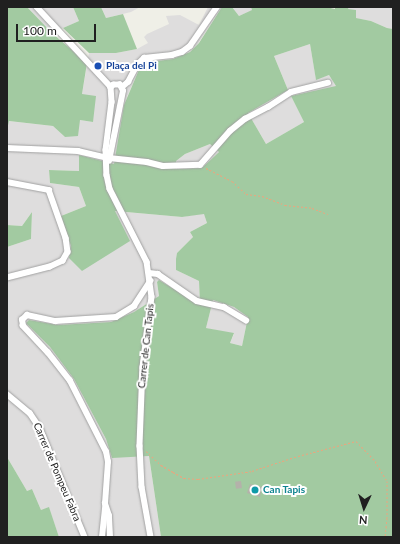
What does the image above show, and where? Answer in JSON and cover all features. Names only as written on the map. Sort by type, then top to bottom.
[{"type":"street","points":[[37,7],[116,96],[128,82],[137,64],[144,58],[172,55],[182,52],[190,46],[217,7]]},
{"type":"street","points":[[7,148],[71,150],[163,166],[200,165],[230,131],[245,119],[268,107],[291,92],[328,83]]},
{"type":"street","points":[[111,90],[116,84],[122,90]]},
{"type":"street","name":"Carrer de Can Tapis","points":[[111,90],[107,175],[110,189],[141,248],[150,280],[151,311],[143,367],[140,446],[142,487],[151,537]]},
{"type":"street","points":[[107,157],[114,139],[122,90]]},
{"type":"street","points":[[7,182],[49,190],[66,238],[68,252],[63,261],[50,267],[7,278]]},
{"type":"street","points":[[149,273],[158,274],[197,300],[224,307],[246,320]]},
{"type":"street","points":[[102,537],[108,462],[100,437],[70,382],[48,353],[23,326],[22,320],[26,315],[55,321],[116,317],[127,312],[138,302],[150,280]]},
{"type":"street","name":"Carrer de Pompeu Fabra","points":[[7,394],[30,413],[40,428],[84,537]]},
{"type":"street","points":[[105,504],[109,516],[110,537]]},
{"type":"path","points":[[200,165],[232,181],[246,194],[262,196],[285,205],[312,208],[328,214]]},
{"type":"path","points":[[140,446],[162,465],[173,472],[184,478],[198,479],[252,471],[298,456],[356,441],[375,461],[386,481],[387,518],[385,537]]},
{"type":"shaded area","points":[[27,7],[73,7],[79,21],[52,33]]},
{"type":"shaded area","points":[[101,7],[140,7],[131,12],[106,18]]},
{"type":"shaded area","points":[[208,7],[222,7],[195,48],[178,58],[149,62],[141,65],[127,97],[114,165],[79,155],[79,171],[49,170],[50,183],[79,187],[86,206],[61,216],[71,246],[71,252],[114,211],[182,217],[204,213],[207,223],[190,232],[193,237],[177,253],[176,270],[199,281],[200,305],[161,280],[157,282],[159,296],[134,312],[111,322],[58,325],[29,320],[28,325],[50,347],[74,379],[106,439],[112,457],[149,456],[161,537],[59,537],[49,508],[41,510],[32,489],[27,491],[7,457],[7,247],[31,239],[32,212],[22,226],[7,225],[8,121],[53,126],[65,137],[80,120],[93,122],[82,94],[89,53],[116,53],[137,49],[148,43],[144,37],[147,34],[169,24],[166,16],[180,15],[199,25]]},
{"type":"shaded area","points":[[232,7],[251,7],[253,10],[239,16]]},
{"type":"shaded area","points":[[349,7],[393,7],[393,29],[371,21],[355,18],[348,9]]},
{"type":"shaded area","points":[[310,44],[316,79],[329,75],[337,87],[291,96],[304,122],[266,144],[248,113],[288,90],[274,56]]},
{"type":"shaded area","points":[[210,144],[219,152],[202,168],[176,169],[176,161],[185,154]]},
{"type":"shaded area","points":[[213,300],[234,307],[248,317],[242,346],[230,343],[234,334],[206,328]]},
{"type":"green space","points":[[7,7],[27,7],[52,33],[87,63],[82,94],[96,96],[93,122],[80,120],[78,136],[65,137],[53,126],[9,121],[7,130]]},
{"type":"green space","points":[[73,7],[101,7],[106,18],[123,14],[137,49],[116,53],[89,53],[63,28],[79,21]]},
{"type":"green space","points":[[222,7],[232,7],[239,16],[252,10],[251,7],[326,7],[335,9],[335,7],[349,7],[348,9],[356,10],[356,18],[371,21],[393,29],[393,537],[161,537],[149,456],[112,458],[106,439],[74,379],[50,347],[26,323],[29,320],[58,325],[111,322],[134,312],[159,296],[157,282],[159,280],[200,305],[199,281],[176,270],[176,259],[177,253],[193,237],[190,232],[207,223],[204,214],[182,217],[115,211],[130,241],[82,271],[69,258],[71,246],[61,216],[86,206],[79,187],[50,183],[49,170],[79,171],[79,155],[114,164],[124,105],[141,65],[149,62],[173,59],[190,52],[199,43]],"holes":[[[310,44],[316,80],[329,75],[336,86],[291,96],[304,122],[266,144],[248,113],[288,90],[274,56]],[[210,144],[219,152],[202,168],[176,169],[176,161],[185,154]],[[213,300],[234,307],[248,317],[242,346],[230,343],[234,333],[206,328]]]},
{"type":"green space","points":[[32,212],[31,239],[7,247],[7,225],[22,226]]},
{"type":"green space","points":[[7,457],[27,491],[32,489],[41,510],[49,507],[59,537],[7,537]]},
{"type":"building","points":[[241,481],[242,488],[236,489],[235,482]]},
{"type":"building","name":"Can Tapis","points":[[250,484],[262,487],[260,497],[247,493]]},
{"type":"place","name":"Plaça del Pi","points":[[98,66]]},
{"type":"place","name":"Can Tapis","points":[[255,490]]}]
